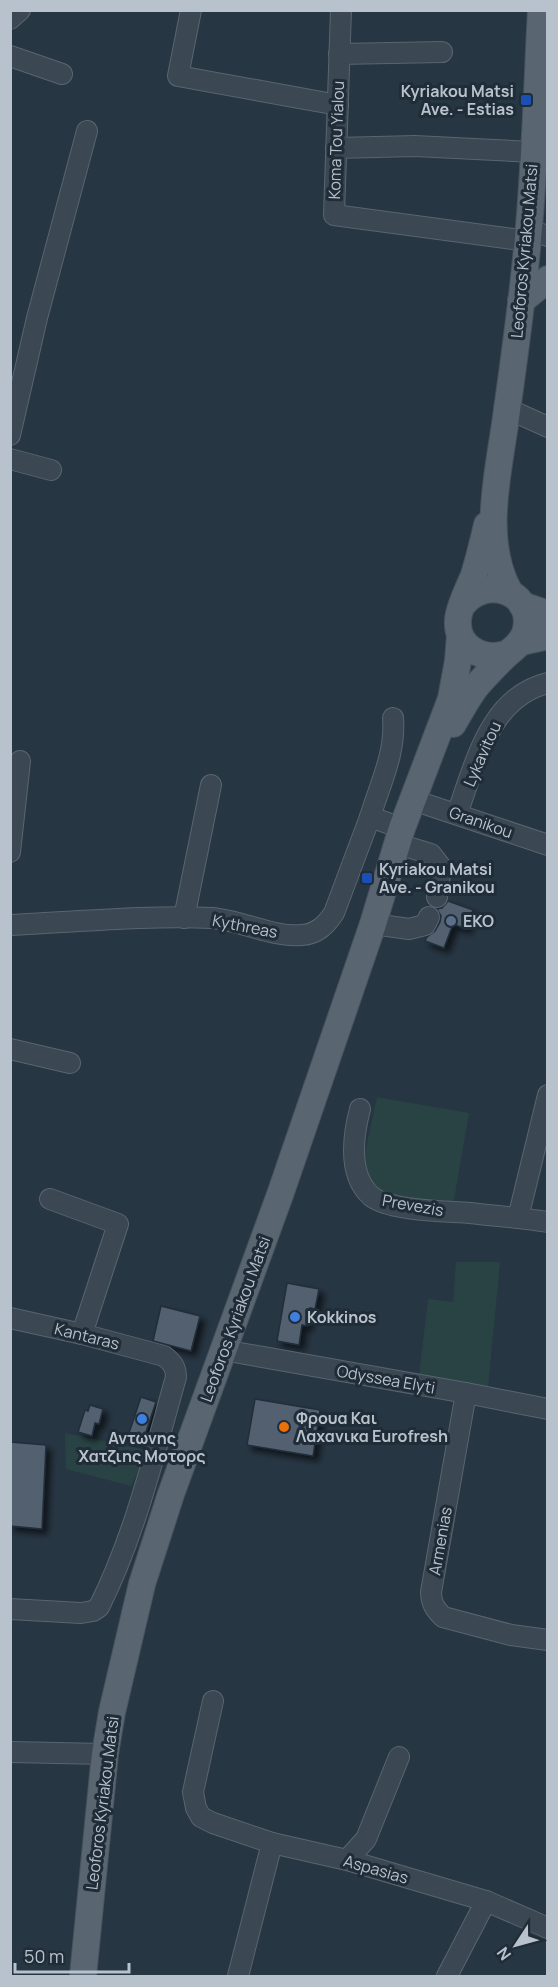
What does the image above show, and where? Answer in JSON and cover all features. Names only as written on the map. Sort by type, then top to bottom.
[{"type":"main road","name":"Leoforos Kyriakou Matsi","points":[[418,790],[453,724],[475,689],[513,648],[527,624],[516,599],[503,581],[496,554],[494,523],[496,490],[521,301],[535,236],[533,152],[543,58],[541,10]]},
{"type":"main road","points":[[521,301],[548,279]]},
{"type":"main road","name":"Leoforos Kyriakou Matsi","points":[[83,1977],[105,1754],[112,1712],[142,1584],[178,1475],[281,1192],[373,924],[400,836],[452,699],[460,636],[458,619],[481,551],[496,490]]},
{"type":"main road","points":[[464,603],[469,596],[485,588],[502,589],[516,599],[548,614]]},
{"type":"main road","points":[[460,636],[465,644],[479,655],[497,657],[513,648],[548,636]]},
{"type":"street","points":[[10,19],[20,10]]},
{"type":"street","points":[[191,10],[177,76],[338,105]]},
{"type":"street","name":"Koma Tou Yialou","points":[[341,10],[334,215],[535,236]]},
{"type":"street","points":[[339,60],[442,52]]},
{"type":"street","points":[[10,56],[62,74]]},
{"type":"street","points":[[10,435],[37,318],[87,131]]},
{"type":"street","points":[[336,148],[415,146],[533,152]]},
{"type":"street","points":[[508,409],[548,427]]},
{"type":"street","points":[[10,459],[51,470]]},
{"type":"street","name":"Lykavitou","points":[[457,814],[488,734],[497,718],[517,697],[532,688],[548,683]]},
{"type":"street","name":"Kythreas","points":[[10,925],[140,918],[214,918],[289,935],[310,934],[320,929],[327,923],[339,903],[370,817],[391,755],[393,718]]},
{"type":"street","points":[[10,852],[20,761]]},
{"type":"street","points":[[184,918],[211,785]]},
{"type":"street","name":"Granikou","points":[[418,790],[457,814],[548,845]]},
{"type":"street","points":[[370,817],[431,854],[441,867],[437,897]]},
{"type":"street","points":[[373,924],[409,929],[425,925],[429,916]]},
{"type":"street","points":[[10,1049],[70,1062]]},
{"type":"street","points":[[518,1218],[548,1095]]},
{"type":"street","name":"Prevezis","points":[[360,1109],[354,1133],[355,1162],[362,1183],[374,1198],[404,1207],[548,1222]]},
{"type":"street","points":[[50,1199],[118,1224],[82,1334]]},
{"type":"street","name":"Kantaras","points":[[10,1318],[164,1356],[172,1363],[176,1370],[176,1377],[151,1465]]},
{"type":"street","name":"Odyssea Elyti","points":[[224,1350],[548,1409]]},
{"type":"street","name":"Armenias","points":[[466,1393],[431,1600],[443,1617],[511,1635],[548,1640]]},
{"type":"street","points":[[10,1609],[81,1613],[93,1611],[99,1607],[122,1554],[151,1465],[178,1475]]},
{"type":"street","name":"Aspasias","points":[[213,1701],[193,1792],[196,1808],[201,1817],[272,1843],[347,1860],[486,1901],[548,1928]]},
{"type":"street","points":[[10,1752],[105,1754]]},
{"type":"street","points":[[347,1860],[366,1839],[399,1757]]},
{"type":"street","points":[[238,1977],[272,1843]]},
{"type":"street","points":[[447,1977],[486,1901]]},
{"type":"green space","points":[[377,1097],[469,1113],[452,1211],[379,1195],[369,1178],[364,1157]]},
{"type":"green space","points":[[456,1262],[500,1262],[488,1388],[419,1376],[428,1299],[453,1302]]},
{"type":"green space","points":[[65,1433],[147,1450],[131,1486],[66,1469]]},
{"type":"building","name":"EKO","points":[[448,901],[473,910],[466,929],[453,924],[444,948],[425,941],[440,922],[441,916],[437,909],[442,908]]},
{"type":"building","name":"Kokkinos","points":[[287,1283],[319,1289],[315,1309],[310,1308],[307,1326],[302,1325],[299,1345],[277,1341]]},
{"type":"building","points":[[161,1306],[200,1316],[191,1351],[153,1341]]},
{"type":"building","name":"Αντωνης Χατζιης Μοτορς","points":[[141,1397],[156,1402],[143,1441],[128,1436]]},
{"type":"building","name":"Φρουα Και Λαχανικα Eurofresh","points":[[255,1399],[320,1410],[313,1456],[247,1445]]},
{"type":"building","name":"Αντωνης Χατζιης Μοτορς","points":[[90,1405],[103,1409],[99,1424],[95,1423],[92,1436],[78,1432],[85,1410],[88,1411]]},
{"type":"building","points":[[10,1442],[46,1445],[42,1529],[10,1526]]},
{"type":"place","name":"Kyriakou Matsi Ave. - Estias","points":[[526,100]]},
{"type":"place","name":"Kyriakou Matsi Ave. - Granikou","points":[[367,878]]},
{"type":"place","name":"EKO","points":[[451,921]]},
{"type":"place","name":"Kokkinos","points":[[295,1317]]},
{"type":"place","name":"Αντωνης Χατζιης Μοτορς","points":[[142,1419]]},
{"type":"place","name":"Φρουα Και Λαχανικα Eurofresh","points":[[284,1427]]}]
